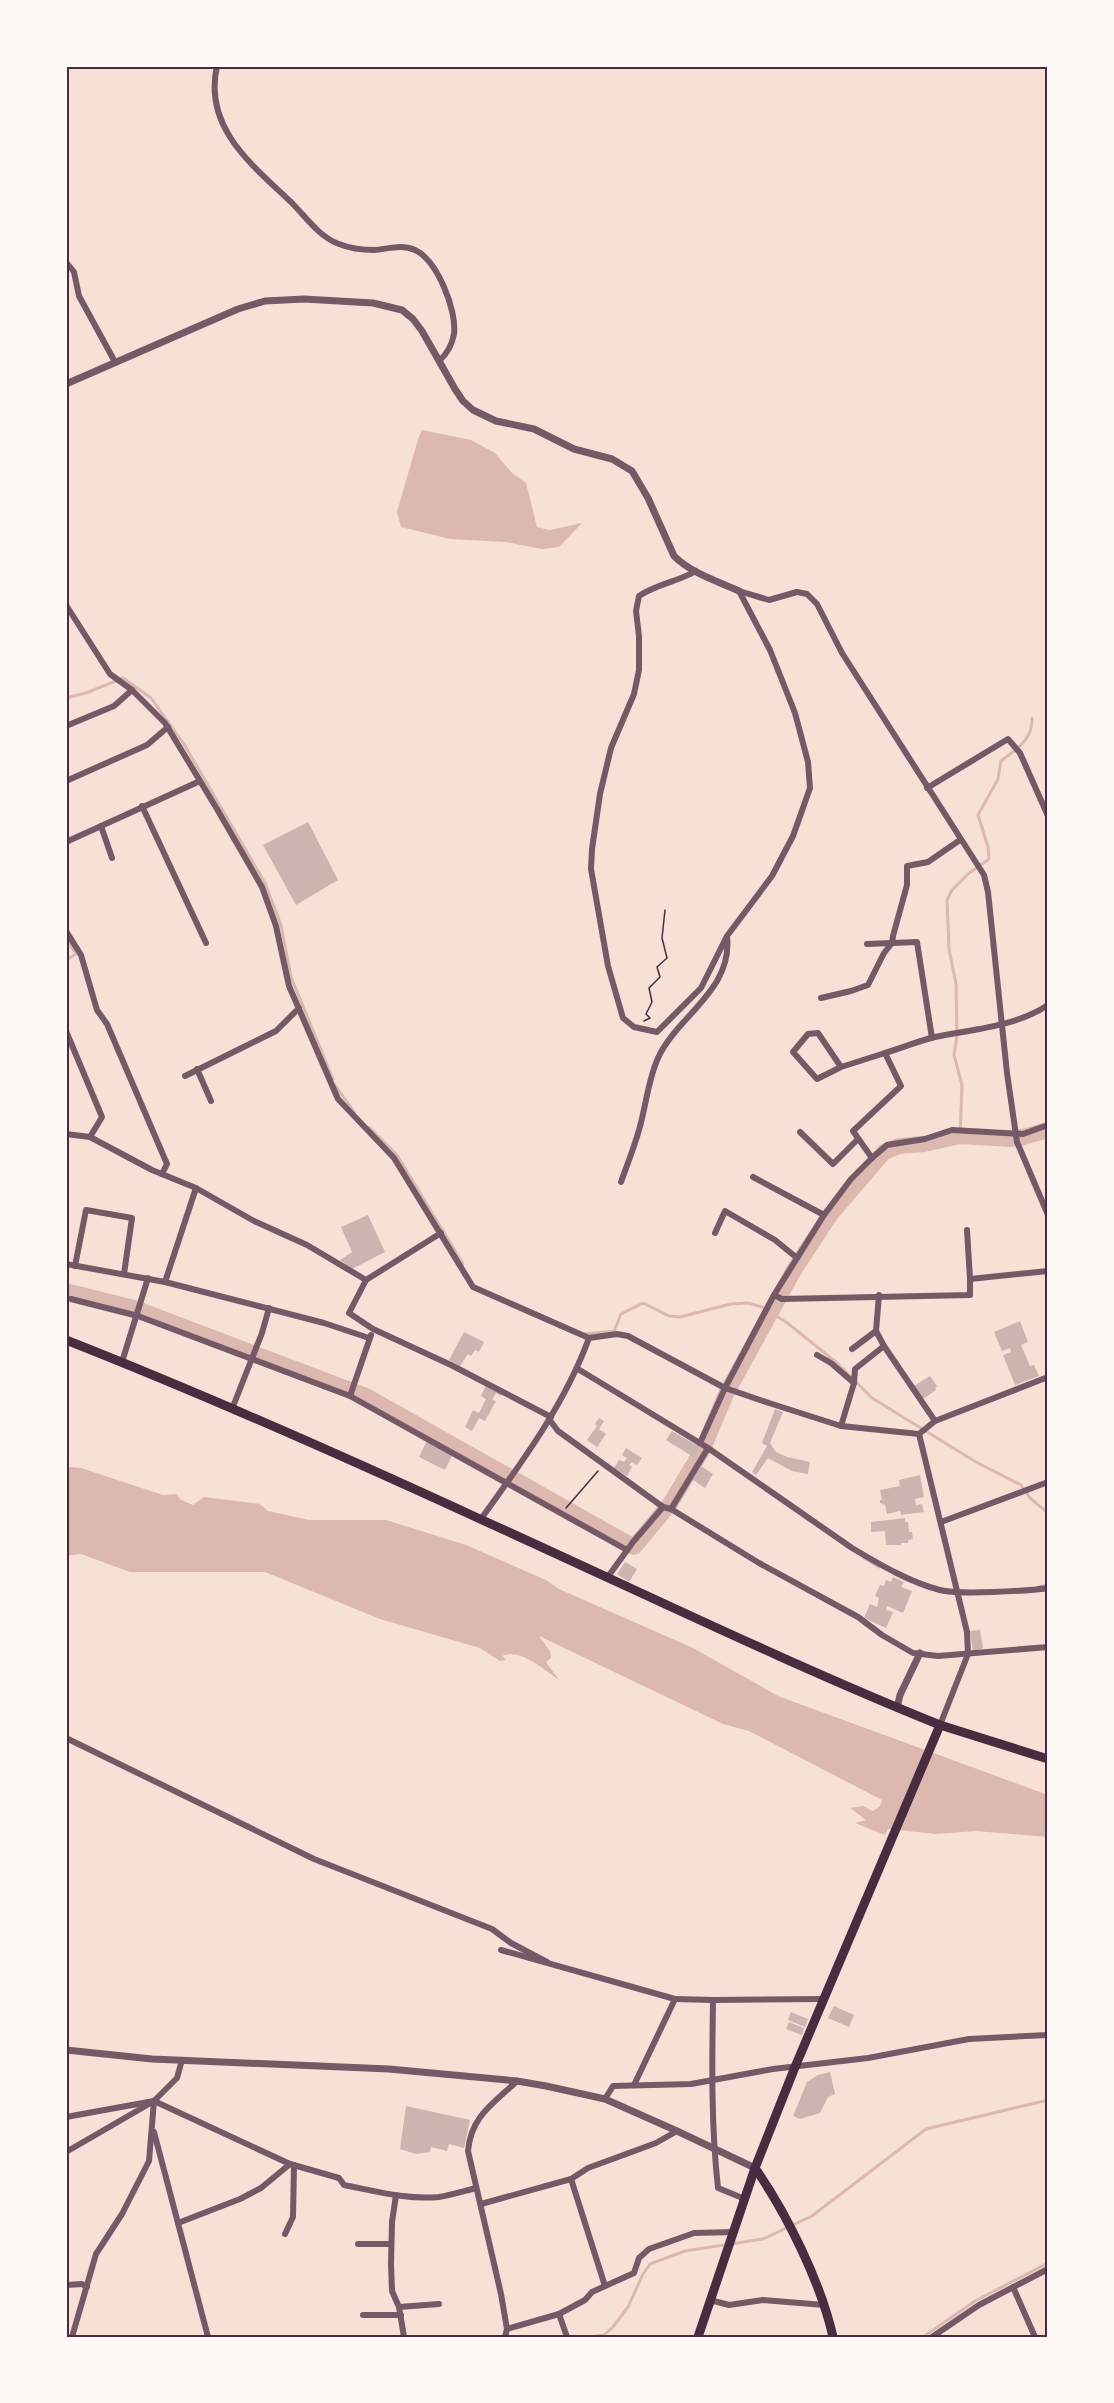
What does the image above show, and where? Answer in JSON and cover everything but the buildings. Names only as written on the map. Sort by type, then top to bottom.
[{"type":"main road","points":[[66,1340],[232,1409],[481,1519],[607,1579],[897,1708],[940,1725],[1048,1759]]},
{"type":"main road","points":[[698,2337],[755,2168],[795,2067],[940,1725]]},
{"type":"main road","points":[[755,2168],[787,2221],[824,2305],[833,2337]]},
{"type":"street","points":[[217,66],[213,86],[214,103],[234,144],[319,231],[337,243],[351,247],[373,250],[404,247],[416,251],[428,260],[446,291],[454,326],[451,345],[439,361]]},
{"type":"street","points":[[66,262],[74,272],[79,296],[116,362]]},
{"type":"street","points":[[66,384],[238,309],[265,301],[304,299],[373,303],[402,310],[422,331],[463,401],[483,416],[534,429],[574,449],[612,459],[632,471],[648,498],[674,556],[680,563],[739,591],[769,600],[797,592],[807,594],[817,604],[842,653],[984,875],[988,892],[1007,1073],[1017,1142],[1048,1215]]},
{"type":"street","points":[[696,571],[685,577],[653,586],[639,596],[636,611],[639,670],[634,694],[610,748],[592,849],[591,868],[608,966],[622,1018],[634,1027],[657,1032],[701,988],[727,936],[772,876],[793,836],[810,788],[808,762],[795,713],[770,650],[739,591]]},
{"type":"street","points":[[66,605],[110,674],[132,690],[168,727],[262,887],[276,926],[290,986],[338,1100],[394,1158],[473,1287],[589,1338],[617,1334],[628,1336],[725,1388],[841,1426],[919,1434],[935,1421],[1048,1377]]},
{"type":"street","points":[[66,726],[114,706],[132,690]]},
{"type":"street","points":[[66,781],[147,745],[168,727]]},
{"type":"street","points":[[927,788],[1008,739],[1020,753],[1048,816]]},
{"type":"street","points":[[66,842],[200,781]]},
{"type":"street","points":[[142,806],[206,943]]},
{"type":"street","points":[[101,826],[112,858]]},
{"type":"street","points":[[821,998],[851,991],[868,984],[884,953],[892,943],[907,885],[907,866],[928,862],[960,840]]},
{"type":"street","points":[[66,931],[81,955],[97,1010],[107,1024],[166,1164],[162,1174]]},
{"type":"street","points":[[621,1182],[639,1131],[658,1059],[668,1041],[710,995],[723,967],[728,948],[727,936]]},
{"type":"street","points":[[867,944],[917,942],[933,1038]]},
{"type":"street","points":[[841,1067],[818,1033],[808,1034],[793,1052],[817,1079],[841,1067],[933,1038],[1003,1024],[1035,1013],[1048,1005]]},
{"type":"street","points":[[185,1076],[276,1031],[299,1008]]},
{"type":"street","points":[[66,1031],[102,1117],[90,1137]]},
{"type":"street","points":[[872,1158],[853,1131],[901,1086],[885,1053]]},
{"type":"street","points":[[197,1070],[212,1101]]},
{"type":"street","points":[[700,1443],[725,1388],[774,1295],[824,1215],[851,1179],[872,1158],[887,1145],[925,1139],[952,1130],[1023,1134],[1048,1125]]},
{"type":"street","points":[[800,1132],[833,1164],[858,1139]]},
{"type":"street","points":[[66,1134],[90,1137],[162,1174],[196,1188],[254,1221],[307,1245],[366,1280]]},
{"type":"street","points":[[753,1177],[824,1215]]},
{"type":"street","points":[[165,1282],[196,1188]]},
{"type":"street","points":[[75,1266],[86,1210],[132,1218],[124,1274]]},
{"type":"street","points":[[715,1233],[725,1211],[775,1240],[797,1258]]},
{"type":"street","points":[[774,1295],[782,1299],[879,1295],[970,1295],[967,1230]]},
{"type":"street","points":[[441,1233],[366,1280],[349,1313],[373,1329],[451,1365],[550,1418],[558,1431],[663,1507],[671,1509],[759,1563],[858,1617],[882,1635],[913,1653],[938,1656],[1048,1647]]},
{"type":"street","points":[[66,1264],[165,1282],[324,1323],[369,1338]]},
{"type":"street","points":[[970,1279],[1048,1271]]},
{"type":"street","points":[[122,1362],[148,1278]]},
{"type":"street","points":[[879,1295],[876,1331],[935,1421]]},
{"type":"street","points":[[71,1299],[138,1314],[350,1396],[627,1550]]},
{"type":"street","points":[[232,1409],[269,1308]]},
{"type":"street","points":[[350,1396],[373,1329]]},
{"type":"street","points":[[852,1349],[876,1331]]},
{"type":"street","points":[[481,1519],[550,1418],[578,1369],[589,1338]]},
{"type":"street","points":[[841,1426],[855,1383],[855,1369],[884,1346]]},
{"type":"street","points":[[817,1355],[855,1383]]},
{"type":"street","points":[[578,1369],[708,1448],[872,1560],[925,1585],[942,1591],[957,1592],[1048,1587]]},
{"type":"street","points":[[919,1434],[967,1632],[968,1654],[940,1725]]},
{"type":"street","points":[[671,1509],[708,1448]]},
{"type":"street","points":[[941,1522],[1048,1482]]},
{"type":"street","points":[[607,1579],[633,1542],[663,1507]]},
{"type":"street","points":[[897,1708],[900,1695],[920,1653]]},
{"type":"street","points":[[66,1738],[314,1859],[492,1929],[547,1962]]},
{"type":"street","points":[[501,1950],[675,1999],[825,1997]]},
{"type":"street","points":[[634,2085],[675,1999]]},
{"type":"street","points":[[713,2000],[711,2081],[713,2148],[718,2188],[745,2199]]},
{"type":"street","points":[[605,2099],[613,2086],[691,2084],[868,2058],[969,2039],[1048,2036]]},
{"type":"street","points":[[66,2050],[182,2060],[389,2069],[517,2081],[605,2099],[755,2168]]},
{"type":"street","points":[[66,2152],[154,2101],[177,2078],[182,2060]]},
{"type":"street","points":[[505,2337],[507,2329],[468,2151],[470,2134],[479,2117],[517,2081]]},
{"type":"street","points":[[72,2337],[96,2254],[122,2214],[148,2161],[154,2101]]},
{"type":"street","points":[[66,2117],[154,2101],[292,2165],[339,2178],[344,2185],[396,2195],[439,2196],[476,2188]]},
{"type":"street","points":[[152,2127],[208,2337]]},
{"type":"street","points":[[481,2204],[570,2179],[588,2168],[656,2143],[677,2131]]},
{"type":"street","points":[[178,2223],[240,2199],[261,2188],[292,2165]]},
{"type":"street","points":[[285,2234],[293,2217],[292,2165]]},
{"type":"street","points":[[570,2179],[605,2286]]},
{"type":"street","points":[[396,2195],[390,2244],[392,2291],[399,2307],[404,2337]]},
{"type":"street","points":[[507,2329],[560,2314],[605,2286],[634,2273],[639,2258],[649,2249],[694,2233],[734,2232]]},
{"type":"street","points":[[358,2244],[390,2244]]},
{"type":"street","points":[[932,2337],[979,2305],[1048,2269]]},
{"type":"street","points":[[66,2285],[82,2284],[87,2287]]},
{"type":"street","points":[[1013,2287],[1035,2337]]},
{"type":"street","points":[[710,2300],[729,2304],[763,2300],[824,2305]]},
{"type":"street","points":[[399,2307],[439,2304]]},
{"type":"street","points":[[560,2314],[567,2337]]},
{"type":"street","points":[[363,2315],[401,2315]]},
{"type":"path","points":[[634,1027],[637,1022],[649,1020],[646,1014],[652,1002],[649,987],[660,977],[657,967],[666,958],[662,938],[665,910]]},
{"type":"path","points":[[569,1505],[603,1464]]},
{"type":"shaded area","points":[[422,430],[471,440],[495,453],[512,473],[526,483],[537,527],[550,530],[582,523],[559,547],[542,549],[505,542],[450,539],[401,527],[397,512]]},
{"type":"shaded area","points":[[66,1468],[81,1468],[163,1495],[176,1494],[181,1500],[193,1505],[204,1497],[260,1504],[268,1511],[309,1520],[386,1520],[466,1545],[693,1648],[778,1696],[1048,1795],[1048,1837],[976,1831],[936,1834],[888,1829],[885,1835],[855,1823],[866,1820],[850,1808],[863,1806],[873,1811],[880,1806],[882,1800],[749,1731],[723,1724],[539,1636],[550,1651],[551,1658],[546,1662],[559,1680],[524,1657],[509,1654],[502,1656],[506,1660],[500,1661],[480,1648],[380,1619],[265,1572],[130,1572],[81,1554],[67,1556]]},
{"type":"waterway","points":[[66,698],[86,693],[123,678],[151,698],[184,744],[265,883],[281,925],[291,977],[333,1079]]},
{"type":"waterway","points":[[960,1136],[962,1085],[954,1055],[957,1036],[956,984],[949,949],[947,900],[952,890],[968,874],[989,859],[988,847],[978,815],[998,779],[1001,761],[1027,738],[1032,726],[1032,718]]},
{"type":"waterway","points":[[66,939],[76,954],[66,960]]},
{"type":"waterway","points":[[335,1085],[354,1112]]},
{"type":"waterway","points":[[369,1127],[397,1155],[463,1264]]},
{"type":"waterway","points":[[66,1291],[134,1308],[366,1396],[634,1547],[670,1504],[703,1449],[726,1394],[794,1270],[830,1215],[884,1152],[899,1146],[924,1144],[960,1136],[1010,1139],[1048,1130]]},
{"type":"waterway","points":[[585,1334],[614,1331],[621,1314],[643,1303],[669,1316],[680,1317],[731,1304],[748,1303],[762,1307],[786,1322],[836,1362],[872,1398],[976,1462],[1021,1485],[1030,1498],[1048,1513]]},
{"type":"waterway","points":[[864,1558],[879,1567]]},
{"type":"waterway","points":[[1038,1587],[1048,1585]]},
{"type":"waterway","points":[[590,2337],[604,2335],[613,2327],[628,2307],[650,2264],[685,2251],[763,2239],[812,2216],[926,2129],[1048,2100]]},
{"type":"waterway","points":[[923,2337],[975,2301],[1048,2263]]}]
